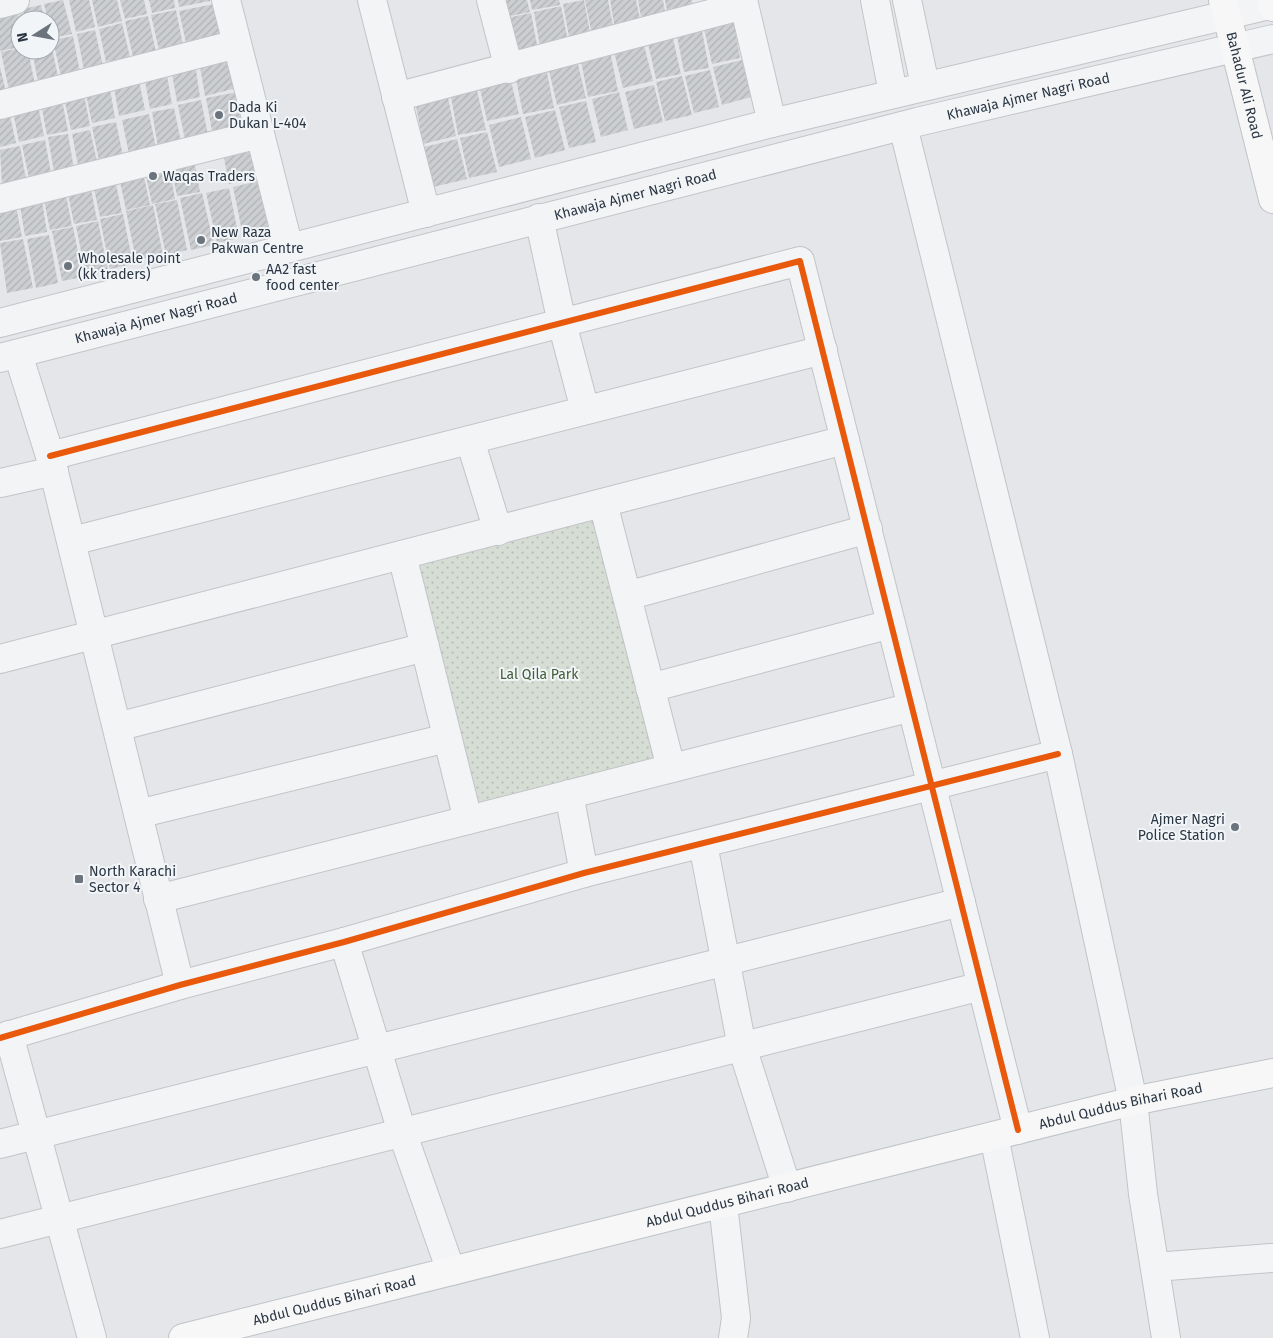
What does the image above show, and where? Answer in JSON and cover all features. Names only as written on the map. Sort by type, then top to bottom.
[{"type":"main road","name":"Bahadur Ali Road","points":[[1225,7],[1273,199]]},
{"type":"main road","name":"Abdul Quddus Bihari Road","points":[[183,1338],[1133,1100],[1273,1073]]},
{"type":"street","points":[[0,4],[15,0]]},
{"type":"street","points":[[226,0],[289,248]]},
{"type":"street","points":[[372,0],[426,213]]},
{"type":"street","points":[[491,0],[509,69]]},
{"type":"street","points":[[875,0],[893,93]]},
{"type":"street","points":[[907,0],[925,85]]},
{"type":"street","points":[[396,97],[509,69],[744,2],[772,123]]},
{"type":"street","points":[[0,323],[1225,7],[1272,4]]},
{"type":"street","name":"Khawaja Ajmer Nagri Road","points":[[9,356],[539,218],[903,126],[1273,39]]},
{"type":"street","points":[[0,105],[236,44]]},
{"type":"street","points":[[903,126],[1058,754],[1133,1100],[1143,1194],[1166,1338]]},
{"type":"street","points":[[0,199],[259,134]]},
{"type":"street","points":[[539,218],[562,323],[585,410]]},
{"type":"street","points":[[0,483],[52,464],[562,323],[800,261],[982,986],[1006,1133],[1035,1338]]},
{"type":"street","points":[[72,542],[823,350]]},
{"type":"street","points":[[9,356],[52,464],[96,634],[180,985]]},
{"type":"street","points":[[470,440],[498,531]]},
{"type":"street","points":[[0,659],[845,440]]},
{"type":"street","points":[[603,503],[670,768]]},
{"type":"street","points":[[626,596],[868,529]]},
{"type":"street","points":[[402,555],[468,820]]},
{"type":"street","points":[[650,688],[891,624]]},
{"type":"street","points":[[117,727],[425,647]]},
{"type":"street","points":[[158,899],[912,707]]},
{"type":"street","points":[[138,814],[447,738]]},
{"type":"street","points":[[92,1338],[37,1134],[4,1036],[584,873],[1058,754]]},
{"type":"street","points":[[569,794],[584,873]]},
{"type":"street","points":[[703,844],[742,1047],[787,1188]]},
{"type":"street","points":[[0,1144],[961,902]]},
{"type":"street","points":[[344,942],[402,1132],[451,1272]]},
{"type":"street","points":[[0,1234],[982,986]]},
{"type":"street","points":[[723,1204],[736,1318],[733,1338]]},
{"type":"street","points":[[1155,1267],[1271,1258]]},
{"type":"green space","name":"Lal Qila Park","points":[[603,503],[671,768],[468,820],[402,555]]},
{"type":"building","points":[[63,0],[72,34],[60,36],[60,10],[46,10],[44,4]]},
{"type":"building","points":[[69,0],[89,0],[95,27],[76,32]]},
{"type":"building","points":[[92,0],[117,0],[122,21],[98,27]]},
{"type":"building","points":[[120,0],[144,0],[147,14],[125,19]]},
{"type":"building","points":[[149,0],[174,0],[175,8],[152,13]]},
{"type":"building","points":[[178,0],[210,0],[210,1],[179,7]]},
{"type":"building","points":[[498,0],[527,0],[530,12],[501,18]]},
{"type":"building","points":[[530,0],[559,0],[560,5],[532,10]]},
{"type":"building","points":[[584,0],[591,38],[570,42],[563,4]]},
{"type":"building","points":[[585,0],[608,0],[614,31],[592,35]]},
{"type":"building","points":[[610,0],[636,0],[641,24],[615,29]]},
{"type":"building","points":[[638,0],[663,0],[666,18],[642,22]]},
{"type":"building","points":[[665,0],[692,0],[694,10],[668,15]]},
{"type":"building","points":[[214,4],[222,36],[186,43],[179,11]]},
{"type":"building","points":[[41,5],[42,10],[23,10]]},
{"type":"building","points":[[561,6],[568,41],[540,47],[534,12]]},
{"type":"building","points":[[176,10],[183,45],[159,50],[151,15]]},
{"type":"building","points":[[10,13],[10,49],[0,51],[0,15]]},
{"type":"building","points":[[531,13],[538,50],[509,55],[502,19]]},
{"type":"building","points":[[148,16],[156,52],[133,57],[125,21]]},
{"type":"building","points":[[733,18],[740,58],[712,64],[703,24]]},
{"type":"building","points":[[122,23],[130,57],[106,62],[99,29]]},
{"type":"building","points":[[701,26],[709,68],[684,72],[676,31]]},
{"type":"building","points":[[95,30],[103,66],[84,70],[77,34]]},
{"type":"building","points":[[672,34],[681,74],[656,79],[647,39]]},
{"type":"building","points":[[73,36],[80,72],[61,76],[57,60],[60,60],[60,39]]},
{"type":"building","points":[[643,41],[653,81],[623,88],[613,48]]},
{"type":"building","points":[[10,50],[10,60],[30,60],[35,85],[9,90],[1,52]]},
{"type":"building","points":[[610,51],[618,91],[588,97],[580,56]]},
{"type":"building","points":[[231,55],[237,88],[205,96],[199,61]]},
{"type":"building","points":[[34,60],[54,60],[58,77],[38,82]]},
{"type":"building","points":[[577,60],[586,98],[557,105],[548,66]]},
{"type":"building","points":[[742,60],[751,97],[722,105],[713,67]]},
{"type":"building","points":[[195,63],[200,97],[177,102],[171,68]]},
{"type":"building","points":[[0,67],[6,92],[0,93]]},
{"type":"building","points":[[546,68],[554,108],[523,114],[515,74]]},
{"type":"building","points":[[166,70],[172,104],[150,109],[144,75]]},
{"type":"building","points":[[710,70],[719,107],[694,113],[685,76]]},
{"type":"building","points":[[138,76],[145,110],[119,116],[113,82]]},
{"type":"building","points":[[682,76],[692,115],[665,121],[656,82]]},
{"type":"building","points":[[510,77],[519,114],[487,121],[479,84]]},
{"type":"building","points":[[109,83],[115,118],[92,123],[85,89]]},
{"type":"building","points":[[654,85],[663,122],[634,129],[625,92]]},
{"type":"building","points":[[476,86],[486,130],[458,135],[450,92]]},
{"type":"building","points":[[83,89],[90,126],[71,130],[63,93]]},
{"type":"building","points":[[238,92],[244,125],[212,131],[206,98]]},
{"type":"building","points":[[619,92],[628,130],[601,137],[592,99]]},
{"type":"building","points":[[447,93],[456,136],[423,144],[415,100]]},
{"type":"building","points":[[61,95],[68,131],[47,135],[40,99]]},
{"type":"building","points":[[37,100],[44,136],[19,142],[12,106]]},
{"type":"building","points":[[201,100],[208,135],[185,140],[178,105]]},
{"type":"building","points":[[586,101],[596,142],[569,148],[559,107]]},
{"type":"building","points":[[8,107],[16,143],[0,147],[0,108]]},
{"type":"building","points":[[174,108],[181,142],[158,147],[152,112]]},
{"type":"building","points":[[555,110],[565,150],[535,158],[525,117]]},
{"type":"building","points":[[149,114],[156,148],[129,154],[122,120]]},
{"type":"building","points":[[521,117],[531,159],[499,167],[489,125]]},
{"type":"building","points":[[116,122],[123,156],[99,161],[92,127]]},
{"type":"building","points":[[90,130],[97,161],[78,165],[72,134]]},
{"type":"building","points":[[487,132],[497,172],[469,178],[460,138]]},
{"type":"building","points":[[68,134],[74,169],[54,172],[48,137]]},
{"type":"building","points":[[457,139],[467,179],[433,187],[424,147]]},
{"type":"building","points":[[45,140],[51,173],[29,178],[22,145]]},
{"type":"building","points":[[250,142],[257,178],[229,184],[222,147]]},
{"type":"building","points":[[20,146],[26,179],[2,184],[0,150]]},
{"type":"building","points":[[194,160],[200,192],[177,196],[171,165]]},
{"type":"building","points":[[169,166],[175,199],[152,204],[145,171]]},
{"type":"building","points":[[143,172],[150,205],[126,210],[119,177]]},
{"type":"building","points":[[115,179],[122,213],[100,217],[93,184]]},
{"type":"building","points":[[258,181],[269,231],[243,236],[233,187]]},
{"type":"building","points":[[90,184],[97,220],[74,224],[67,189]]},
{"type":"building","points":[[229,188],[239,238],[217,243],[206,193]]},
{"type":"building","points":[[65,190],[72,226],[50,230],[43,195]]},
{"type":"building","points":[[202,193],[214,245],[191,250],[180,198]]},
{"type":"building","points":[[41,195],[47,232],[25,236],[19,199]]},
{"type":"building","points":[[177,200],[187,250],[166,255],[155,204]]},
{"type":"building","points":[[15,201],[22,237],[0,241],[0,204]]},
{"type":"building","points":[[153,205],[163,255],[136,260],[126,211]]},
{"type":"building","points":[[123,214],[133,264],[110,269],[100,219]]},
{"type":"building","points":[[98,221],[108,271],[86,276],[76,226]]},
{"type":"building","points":[[73,227],[83,277],[62,281],[52,231]]},
{"type":"building","points":[[49,235],[58,283],[36,288],[27,239]]},
{"type":"building","points":[[23,239],[33,288],[7,293],[0,243]]},
{"type":"cycle path","points":[[50,456],[800,261],[1018,1130]]},
{"type":"cycle path","points":[[0,1038],[180,985],[344,942],[584,873],[1058,754]]},
{"type":"place","name":"Dada Ki Dukan L-404","points":[[219,115]]},
{"type":"place","name":"Waqas Traders","points":[[153,176]]},
{"type":"place","name":"New Raza Pakwan Centre","points":[[201,240]]},
{"type":"place","name":"Wholesale point (kk traders)","points":[[68,266]]},
{"type":"place","name":"AA2 fast food center","points":[[256,277]]},
{"type":"place","name":"Ajmer Nagri Police Station","points":[[1235,827]]},
{"type":"place","name":"North Karachi Sector 4","points":[[79,879]]}]
